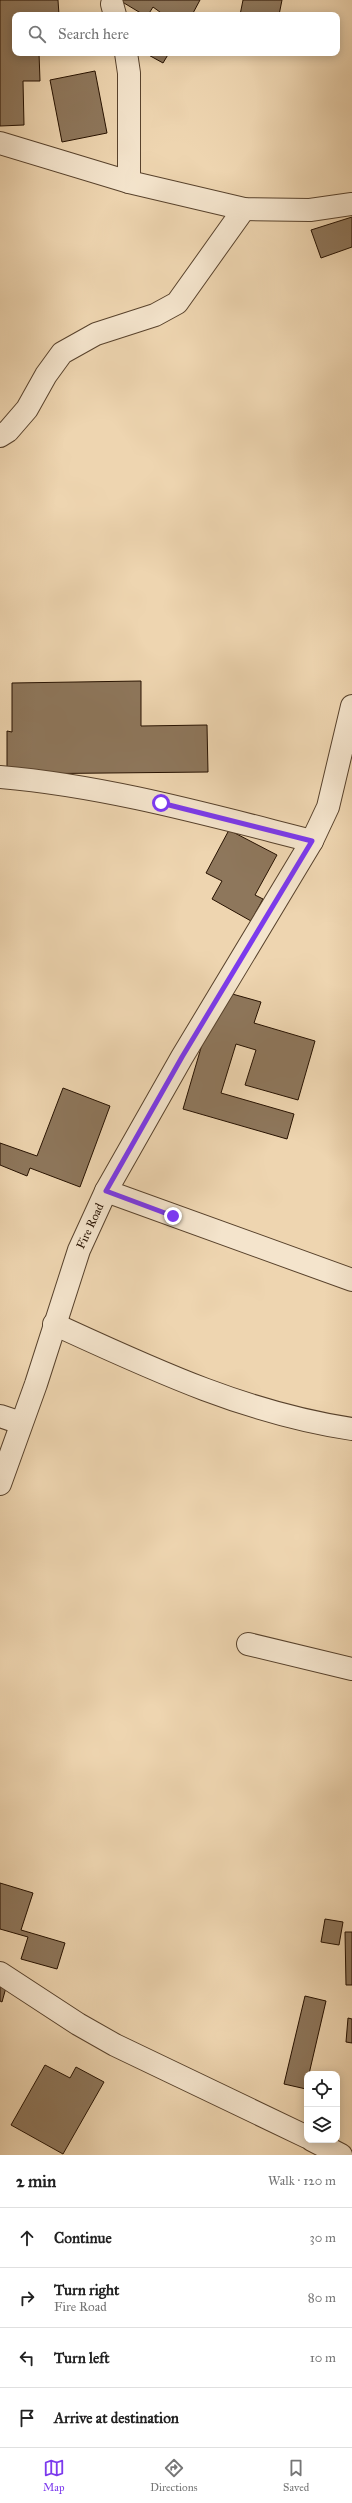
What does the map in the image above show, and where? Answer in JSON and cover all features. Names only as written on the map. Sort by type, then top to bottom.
[{"type":"street","points":[[126,56],[129,73],[130,182]]},
{"type":"street","points":[[0,143],[130,182],[244,209],[310,210],[352,204]]},
{"type":"street","points":[[0,436],[8,431],[28,409],[46,375],[62,353],[96,334],[155,315],[177,303],[244,209]]},
{"type":"street","name":"Fire Road","points":[[0,1484],[79,1250],[106,1191],[182,1057],[312,841],[328,806],[352,706]]},
{"type":"street","points":[[0,777],[38,780],[161,803],[312,841]]},
{"type":"street","points":[[106,1191],[352,1280]]},
{"type":"street","points":[[54,1324],[184,1383],[231,1400],[280,1415],[352,1429]]},
{"type":"street","points":[[0,1416],[21,1423]]},
{"type":"street","points":[[248,1644],[352,1669]]},
{"type":"street","points":[[0,1973],[78,2024],[114,2045],[167,2072],[304,2136]]},
{"type":"street","points":[[318,2143],[342,2155]]},
{"type":"building","points":[[0,0],[58,0],[59,12],[12,12],[12,56],[39,56],[40,81],[23,81],[24,125],[0,126]]},
{"type":"building","points":[[119,0],[200,0],[194,12],[160,12],[153,7],[150,12],[139,12]]},
{"type":"building","points":[[243,0],[282,0],[280,12],[241,12]]},
{"type":"building","points":[[150,56],[167,56],[163,63]]},
{"type":"building","points":[[95,71],[107,133],[62,142],[50,80]]},
{"type":"building","points":[[352,217],[352,247],[321,258],[311,230]]},
{"type":"building","points":[[141,681],[141,726],[207,725],[208,772],[7,774],[7,731],[12,732],[12,683]]},
{"type":"building","points":[[229,830],[277,855],[255,895],[263,899],[251,921],[212,899],[222,881],[206,873]]},
{"type":"building","points":[[218,990],[261,1002],[254,1023],[315,1041],[298,1100],[245,1085],[256,1050],[236,1044],[221,1093],[294,1114],[287,1139],[183,1109]]},
{"type":"building","points":[[63,1088],[110,1106],[80,1187],[30,1168],[27,1176],[0,1165],[0,1143],[37,1156]]},
{"type":"building","points":[[0,1883],[33,1893],[21,1930],[65,1943],[57,1969],[21,1959],[28,1937],[0,1929]]},
{"type":"building","points":[[325,1919],[343,1922],[339,1945],[321,1942]]},
{"type":"building","points":[[345,1932],[352,1932],[352,1985],[346,1985]]},
{"type":"building","points":[[0,1970],[10,1973],[2,2002],[0,2001]]},
{"type":"building","points":[[305,1996],[326,2001],[310,2071],[304,2071],[304,2089],[284,2084]]},
{"type":"building","points":[[348,2018],[352,2019],[352,2043],[346,2042]]},
{"type":"building","points":[[45,2065],[70,2078],[76,2067],[104,2082],[63,2154],[11,2125]]},
{"type":"route","points":[[161,803],[312,841],[182,1057],[106,1191],[173,1216]]}]
